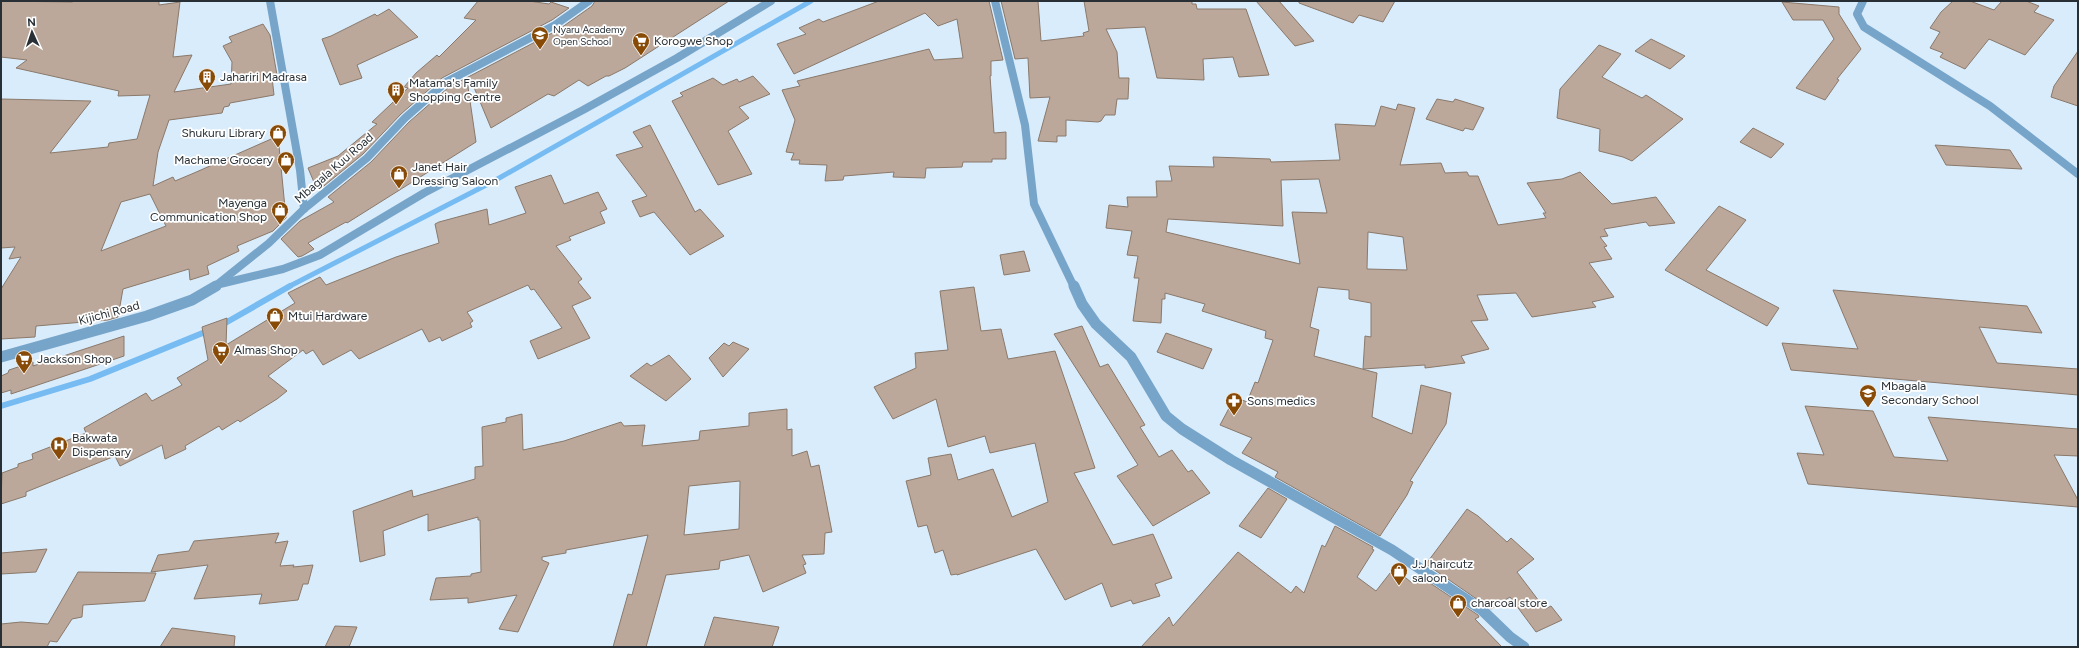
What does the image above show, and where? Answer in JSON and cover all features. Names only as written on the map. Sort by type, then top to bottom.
[{"type":"street","points":[[270,1],[300,170],[304,209]]},
{"type":"street","name":"Mbagala Kuu Road","points":[[220,284],[269,243],[304,209],[367,158],[405,118],[446,82],[555,25],[589,1]]},
{"type":"street","points":[[220,284],[285,269],[306,262],[320,255],[424,194],[677,58],[771,1]]},
{"type":"street","points":[[995,1],[1025,125],[1034,204],[1082,304],[1096,324],[1131,357],[1166,416],[1182,429],[1231,460],[1392,550],[1482,610],[1510,637],[1524,647]]},
{"type":"street","points":[[1863,1],[1857,14],[1864,27],[1990,106],[2078,174]]},
{"type":"street","name":"Kijichi Road","points":[[1,357],[147,316],[192,300],[220,284]]},
{"type":"building","points":[[1,1],[159,1],[159,5],[180,2],[173,57],[192,55],[174,92],[231,84],[232,62],[223,46],[232,42],[229,37],[263,24],[270,35],[277,75],[272,77],[274,95],[230,103],[229,106],[224,107],[222,113],[169,120],[158,152],[153,186],[173,177],[175,181],[278,136],[286,218],[273,231],[237,246],[239,251],[207,266],[209,274],[190,280],[189,269],[123,289],[118,317],[108,320],[36,326],[35,337],[1,339],[1,289],[21,257],[9,259],[15,247],[1,248],[1,99],[91,101],[50,153],[108,147],[109,143],[137,139],[150,95],[118,96],[119,91],[16,68],[27,60],[1,57]],"holes":[[[150,194],[166,226],[101,251],[121,202]]]},
{"type":"building","points":[[478,1],[529,1],[549,4],[551,2],[569,8],[552,20],[442,78],[401,114],[363,154],[319,190],[316,187],[308,168],[338,156],[377,124],[372,122],[408,88],[404,87],[416,73],[437,55],[439,57],[476,20],[464,18]]},
{"type":"building","points":[[595,1],[729,1],[625,68],[588,86],[579,80],[554,96],[548,94],[491,128],[473,85],[468,87],[476,142],[347,223],[346,222],[308,243],[314,249],[302,256],[298,257],[281,239],[300,221],[334,202],[328,197],[371,162],[409,122],[449,87],[558,30],[592,6]]},
{"type":"building","points":[[879,1],[989,1],[1003,60],[991,61],[990,76],[994,133],[1006,132],[1006,159],[992,159],[992,162],[963,162],[962,167],[926,168],[925,178],[893,177],[894,172],[844,176],[843,180],[825,181],[827,165],[799,164],[800,160],[791,160],[794,153],[786,152],[795,120],[782,90],[800,86],[797,81],[929,49],[934,60],[963,58],[957,19],[938,26],[925,13],[794,74],[777,44],[806,34],[799,28],[819,19],[823,22]]},
{"type":"building","points":[[1001,1],[1038,1],[1041,41],[1084,36],[1083,33],[1089,31],[1084,1],[1192,1],[1192,4],[1196,4],[1197,9],[1246,9],[1269,75],[1239,77],[1233,57],[1203,59],[1204,80],[1157,78],[1145,27],[1106,29],[1117,52],[1119,78],[1129,78],[1128,99],[1117,99],[1115,115],[1105,115],[1101,121],[1098,122],[1066,120],[1066,136],[1057,136],[1057,142],[1038,141],[1050,97],[1030,98],[1028,58],[1015,59]]},
{"type":"building","points":[[1256,1],[1279,1],[1314,41],[1295,46]]},
{"type":"building","points":[[1299,1],[1395,1],[1383,22],[1359,15],[1353,23],[1299,3]]},
{"type":"building","points":[[1953,1],[1970,1],[1994,10],[2002,1],[2026,1],[2039,6],[2034,12],[2054,20],[2025,55],[1989,39],[1965,69],[1940,57],[1943,53],[1930,48],[1940,32],[1930,28],[1941,12]]},
{"type":"building","points":[[1782,2],[1839,7],[1839,14],[1861,49],[1837,79],[1839,80],[1825,100],[1796,88],[1834,39],[1823,20],[1793,20]]},
{"type":"building","points":[[389,9],[418,37],[357,65],[362,78],[340,85],[322,39],[375,14],[377,16]]},
{"type":"building","points":[[1651,39],[1685,56],[1670,69],[1635,51]]},
{"type":"building","points":[[1599,45],[1621,54],[1602,77],[1642,98],[1646,95],[1683,119],[1632,161],[1623,157],[1599,151],[1600,129],[1557,118],[1560,89]]},
{"type":"building","points":[[2078,51],[2078,106],[2051,97],[2054,86]]},
{"type":"building","points":[[753,76],[770,94],[739,107],[749,118],[728,131],[752,174],[718,185],[672,101],[683,96],[680,93],[713,78],[723,85],[737,79],[739,82]]},
{"type":"building","points":[[1437,99],[1453,102],[1455,99],[1484,108],[1473,130],[1465,128],[1463,131],[1426,119]]},
{"type":"building","points":[[1398,104],[1415,108],[1400,165],[1441,163],[1445,173],[1467,172],[1469,176],[1478,176],[1498,225],[1546,218],[1543,213],[1546,213],[1527,183],[1562,179],[1580,172],[1612,204],[1656,197],[1675,223],[1649,226],[1646,222],[1604,229],[1608,236],[1600,237],[1607,246],[1604,247],[1612,259],[1589,263],[1614,297],[1592,302],[1596,307],[1532,317],[1516,293],[1477,295],[1488,320],[1471,321],[1489,349],[1461,356],[1465,363],[1425,368],[1425,365],[1363,369],[1365,336],[1371,337],[1371,303],[1349,299],[1349,290],[1318,287],[1310,327],[1319,330],[1314,356],[1377,373],[1372,417],[1412,434],[1421,385],[1451,393],[1446,424],[1410,481],[1413,482],[1407,495],[1380,536],[1275,477],[1278,472],[1242,453],[1252,438],[1220,425],[1235,397],[1247,402],[1255,382],[1258,383],[1273,340],[1265,338],[1266,331],[1202,311],[1205,304],[1165,293],[1165,299],[1162,299],[1161,323],[1133,321],[1139,278],[1134,278],[1138,256],[1127,255],[1132,231],[1106,228],[1109,205],[1128,207],[1127,197],[1157,197],[1156,181],[1172,181],[1169,166],[1214,167],[1213,157],[1270,159],[1271,162],[1340,160],[1335,124],[1375,126],[1381,106],[1396,110]],"holes":[[[1319,179],[1327,213],[1292,212],[1300,264],[1166,232],[1168,219],[1283,226],[1281,180]],[[1368,232],[1403,237],[1407,270],[1367,269]]]},
{"type":"building","points":[[650,125],[695,212],[700,209],[724,236],[690,255],[654,212],[640,217],[632,201],[647,196],[616,155],[643,147],[633,132]]},
{"type":"building","points":[[1753,128],[1784,144],[1771,158],[1740,142]]},
{"type":"building","points":[[1935,145],[2010,150],[2022,169],[1946,165]]},
{"type":"building","points":[[551,175],[564,204],[598,192],[607,209],[600,212],[605,223],[569,237],[571,240],[556,246],[582,279],[578,282],[591,298],[572,306],[590,338],[538,359],[530,341],[562,328],[534,289],[531,290],[528,285],[467,312],[473,321],[470,323],[472,327],[442,341],[440,337],[429,342],[422,329],[359,359],[351,350],[323,365],[313,350],[306,354],[303,350],[268,376],[287,391],[240,422],[238,420],[222,430],[219,426],[185,446],[186,449],[165,459],[162,445],[120,466],[115,456],[26,492],[26,496],[1,504],[2,473],[18,467],[18,464],[33,459],[32,454],[86,433],[84,428],[146,393],[152,401],[182,385],[177,378],[208,360],[202,327],[227,318],[226,345],[295,303],[288,293],[320,277],[326,285],[396,257],[439,243],[435,224],[439,222],[487,209],[489,225],[526,213],[515,187]]},
{"type":"building","points":[[1719,206],[1746,220],[1706,270],[1779,308],[1767,326],[1665,270]]},
{"type":"building","points":[[1024,251],[1030,271],[1004,275],[1000,255]]},
{"type":"building","points":[[974,287],[981,331],[1001,329],[1008,359],[1055,351],[1095,468],[1074,473],[1113,545],[1153,534],[1172,578],[1155,584],[1160,596],[1133,604],[1131,600],[1111,607],[1102,583],[1065,600],[1036,549],[957,575],[951,575],[943,550],[935,553],[927,525],[918,527],[906,481],[931,475],[928,458],[951,454],[958,480],[993,469],[1012,517],[1048,502],[1035,443],[990,453],[985,436],[948,447],[936,399],[893,419],[874,387],[916,368],[915,353],[948,350],[940,291]]},
{"type":"building","points":[[1833,290],[2027,306],[2042,333],[1979,327],[1997,363],[2078,369],[2078,395],[1791,370],[1782,343],[1858,349]]},
{"type":"building","points":[[1082,326],[1100,367],[1108,364],[1145,425],[1140,427],[1159,457],[1172,450],[1188,472],[1192,470],[1210,493],[1153,526],[1117,476],[1138,465],[1054,334]]},
{"type":"building","points":[[1166,333],[1212,349],[1203,369],[1157,352]]},
{"type":"building","points":[[124,336],[124,356],[11,394],[11,390],[1,393],[1,376],[8,373],[9,370],[33,362],[33,366]]},
{"type":"building","points":[[733,342],[749,349],[723,377],[709,358],[724,343],[729,346]]},
{"type":"building","points":[[669,355],[691,379],[666,401],[630,376],[647,363],[651,366]]},
{"type":"building","points":[[1805,406],[1873,411],[1894,457],[1948,461],[1928,417],[2078,429],[2078,456],[2054,455],[2078,500],[2078,507],[1808,484],[1797,453],[1824,455]]},
{"type":"building","points":[[787,409],[787,430],[792,429],[792,456],[807,451],[811,467],[819,465],[832,532],[825,533],[824,554],[802,555],[806,564],[803,565],[806,573],[763,592],[749,555],[720,561],[719,569],[666,575],[646,647],[613,647],[628,594],[632,595],[648,535],[566,550],[566,553],[542,557],[542,560],[549,563],[518,632],[499,629],[517,595],[468,603],[468,598],[430,600],[436,578],[471,576],[471,574],[481,572],[480,520],[478,520],[478,517],[428,531],[428,514],[383,531],[385,555],[360,562],[353,511],[412,490],[413,497],[475,479],[475,467],[483,466],[482,427],[506,422],[506,418],[522,414],[523,450],[564,441],[621,422],[624,426],[645,425],[642,446],[699,440],[700,431],[749,426],[749,413]],"holes":[[[740,481],[739,529],[684,535],[689,486]]]},
{"type":"building","points":[[1268,488],[1287,499],[1261,538],[1239,526]]},
{"type":"building","points":[[1467,509],[1478,516],[1507,542],[1511,538],[1534,559],[1517,572],[1545,609],[1551,606],[1562,620],[1536,632],[1510,597],[1491,609],[1426,564]]},
{"type":"building","points":[[1335,526],[1373,547],[1372,549],[1374,550],[1357,577],[1376,591],[1394,568],[1412,583],[1418,575],[1478,615],[1479,617],[1475,619],[1502,647],[1141,647],[1169,617],[1173,626],[1238,552],[1291,593],[1296,586],[1304,593],[1322,545],[1325,547]]},
{"type":"building","points":[[279,533],[275,543],[288,541],[280,566],[294,565],[293,567],[313,565],[308,584],[303,584],[298,600],[259,604],[262,594],[194,599],[208,565],[151,572],[158,555],[189,551],[194,541]]},
{"type":"building","points":[[47,549],[36,572],[1,574],[1,553]]},
{"type":"building","points":[[78,572],[156,573],[145,601],[83,605],[82,617],[72,619],[57,642],[50,641],[47,647],[1,647],[1,624],[21,622],[48,624]]},
{"type":"building","points":[[714,617],[779,627],[772,647],[704,647]]},
{"type":"building","points":[[335,626],[357,627],[349,647],[325,647]]},
{"type":"building","points":[[172,628],[235,636],[234,647],[160,647]]},
{"type":"waterway","points":[[288,287],[494,181],[811,1]]},
{"type":"waterway","points":[[220,326],[290,286]]},
{"type":"waterway","points":[[1,406],[90,379],[210,330]]},
{"type":"place","name":"Nyaru Academy Open School","points":[[540,50]]},
{"type":"place","name":"Korogwe Shop","points":[[641,56]]},
{"type":"place","name":"Jahariri Madrasa","points":[[207,92]]},
{"type":"place","name":"Matama's Family Shopping Centre","points":[[396,105]]},
{"type":"place","name":"Shukuru Library","points":[[278,148]]},
{"type":"place","name":"Machame Grocery","points":[[286,175]]},
{"type":"place","name":"Janet Hair Dressing Saloon","points":[[399,189]]},
{"type":"place","name":"Mayenga Communication Shop","points":[[280,225]]},
{"type":"place","name":"Mtui Hardware","points":[[275,331]]},
{"type":"place","name":"Almas Shop","points":[[221,365]]},
{"type":"place","name":"Jackson Shop","points":[[24,374]]},
{"type":"place","name":"Mbagala Secondary School","points":[[1868,408]]},
{"type":"place","name":"Sons medics","points":[[1234,416]]},
{"type":"place","name":"Bakwata Dispensary","points":[[59,460]]},
{"type":"place","name":"J.J haircutz saloon","points":[[1399,586]]},
{"type":"place","name":"charcoal store","points":[[1458,618]]}]
